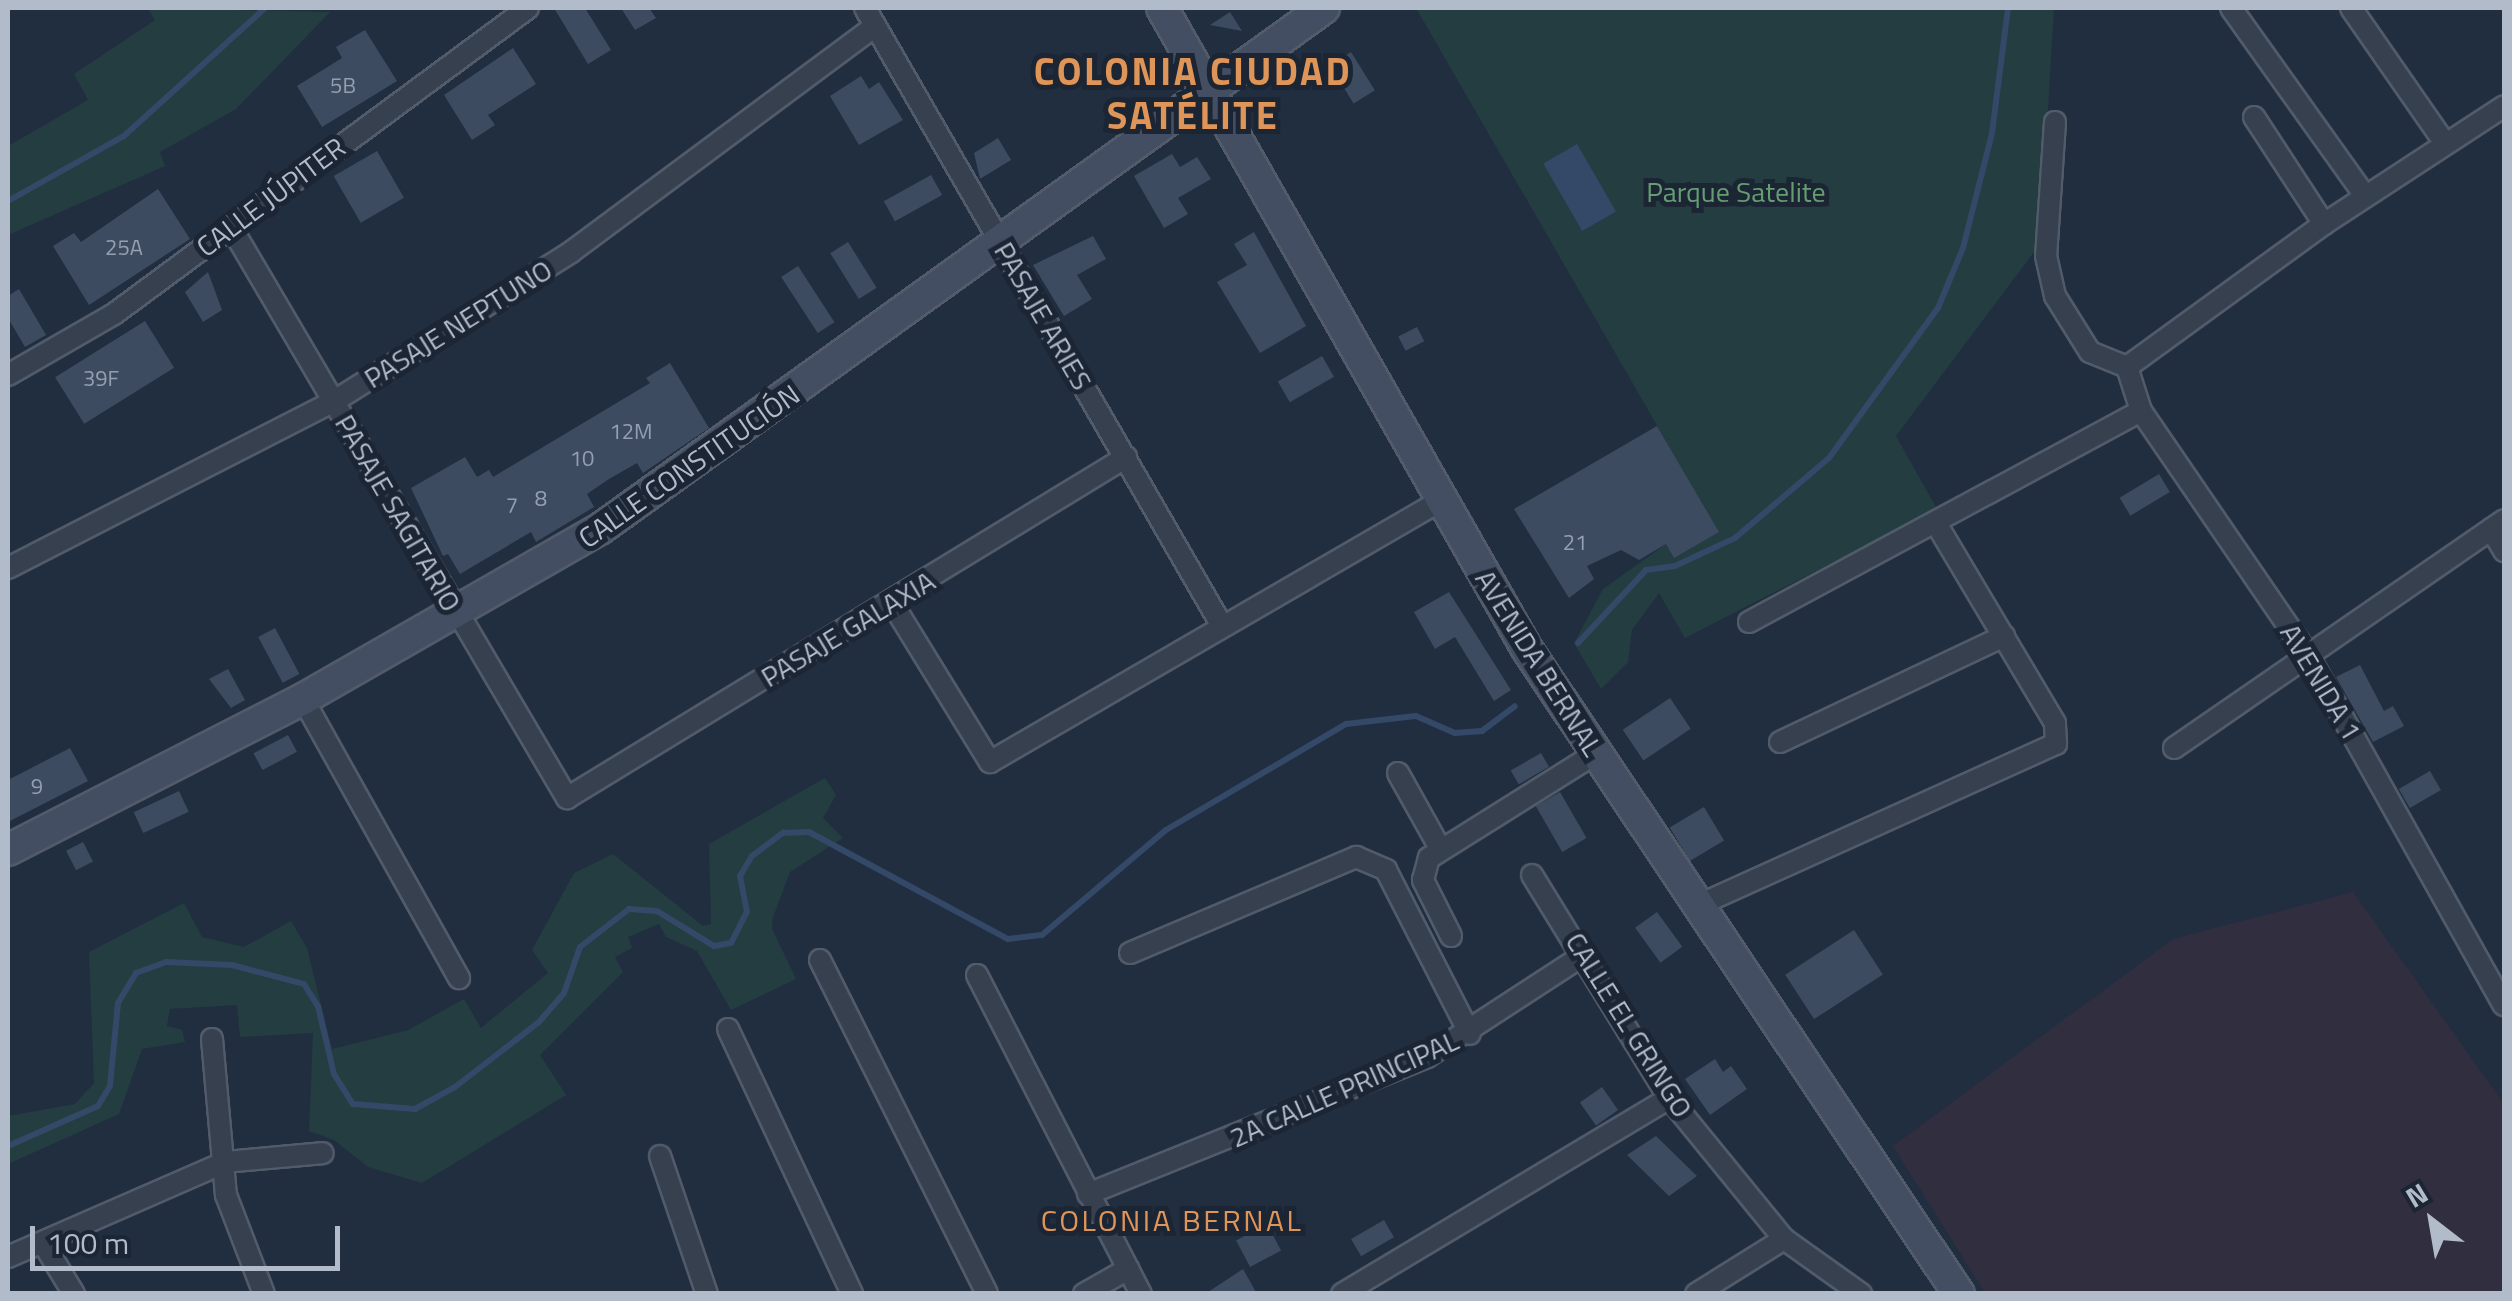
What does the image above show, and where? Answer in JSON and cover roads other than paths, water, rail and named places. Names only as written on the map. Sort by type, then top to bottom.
[{"type":"main road","name":"AVENIDA BERNAL","points":[[1162,8],[1440,500],[1595,754],[1959,1294]]},
{"type":"main road","name":"CALLE CONSTITUCIÓN","points":[[8,850],[456,615],[670,483],[1000,242],[1212,94],[1324,8]]},
{"type":"street","name":"CALLE JÚPITER","points":[[8,375],[84,335],[528,8]]},
{"type":"street","name":"PASAJE ARIES","points":[[865,8],[1221,624]]},
{"type":"street","points":[[2232,8],[2366,196]]},
{"type":"street","points":[[2351,8],[2444,142]]},
{"type":"street","name":"PASAJE NEPTUNO","points":[[8,568],[334,402],[572,252],[876,26]]},
{"type":"street","points":[[2055,122],[2046,256],[2055,296],[2090,352],[2127,367],[2324,224],[2504,106]]},
{"type":"street","points":[[2254,118],[2324,224]]},
{"type":"street","name":"PASAJE SAGITARIO","points":[[231,227],[567,798]]},
{"type":"street","name":"AVENIDA 1","points":[[2127,367],[2141,411],[2308,655],[2504,1005]]},
{"type":"street","points":[[1749,622],[1937,525],[2141,411]]},
{"type":"street","name":"PASAJE GALAXIA","points":[[567,798],[1126,457]]},
{"type":"street","points":[[892,603],[990,762],[1221,624],[1440,500]]},
{"type":"street","points":[[2174,748],[2498,524],[2504,551]]},
{"type":"street","points":[[1699,906],[2056,744],[2055,723],[1937,525]]},
{"type":"street","points":[[1780,742],[2004,636]]},
{"type":"street","points":[[302,699],[459,978]]},
{"type":"street","points":[[1451,936],[1422,868],[1441,850],[1595,754]]},
{"type":"street","points":[[1398,773],[1441,850]]},
{"type":"street","points":[[1130,953],[1356,857],[1386,870],[1470,1034]]},
{"type":"street","name":"CALLE EL GRINGO","points":[[1532,875],[1585,954],[1669,1098],[1784,1240],[1861,1294]]},
{"type":"street","name":"2A CALLE PRINCIPAL","points":[[1088,1194],[1253,1131],[1470,1034],[1585,954]]},
{"type":"street","points":[[820,960],[987,1294]]},
{"type":"street","points":[[978,975],[1141,1294]]},
{"type":"street","points":[[728,1029],[852,1294]]},
{"type":"street","points":[[212,1040],[235,1229],[264,1294]]},
{"type":"street","points":[[1342,1294],[1669,1098]]},
{"type":"street","points":[[8,1257],[225,1162],[324,1153]]},
{"type":"street","points":[[660,1156],[707,1294]]},
{"type":"street","points":[[1696,1294],[1784,1240]]},
{"type":"street","points":[[43,1243],[74,1294]]},
{"type":"street","points":[[1084,1294],[1128,1269]]},
{"type":"water","points":[[1577,144],[1616,212],[1582,231],[1543,164]]},
{"type":"waterway","points":[[8,201],[124,136],[265,8]]},
{"type":"waterway","points":[[1578,643],[1646,570],[1675,566],[1735,538],[1829,458],[1938,308],[1963,248],[1992,133],[2008,8]]},
{"type":"waterway","points":[[8,1146],[98,1106],[110,1086],[118,1003],[136,973],[166,962],[232,965],[304,984],[318,1006],[334,1074],[353,1104],[415,1109],[455,1087],[539,1022],[564,993],[580,947],[629,909],[657,911],[714,946],[731,943],[747,912],[740,876],[752,856],[783,833],[809,832],[1008,939],[1042,935],[1166,830],[1346,724],[1416,716],[1455,733],[1482,731],[1515,706]]},
{"type":"district","name":"COLONIA CIUDAD SATÉLITE","points":[[1193,94]]},
{"type":"district","name":"COLONIA BERNAL","points":[[1172,1220]]},
{"type":"park label","name":"Parque Satelite","points":[[1736,192]]}]
